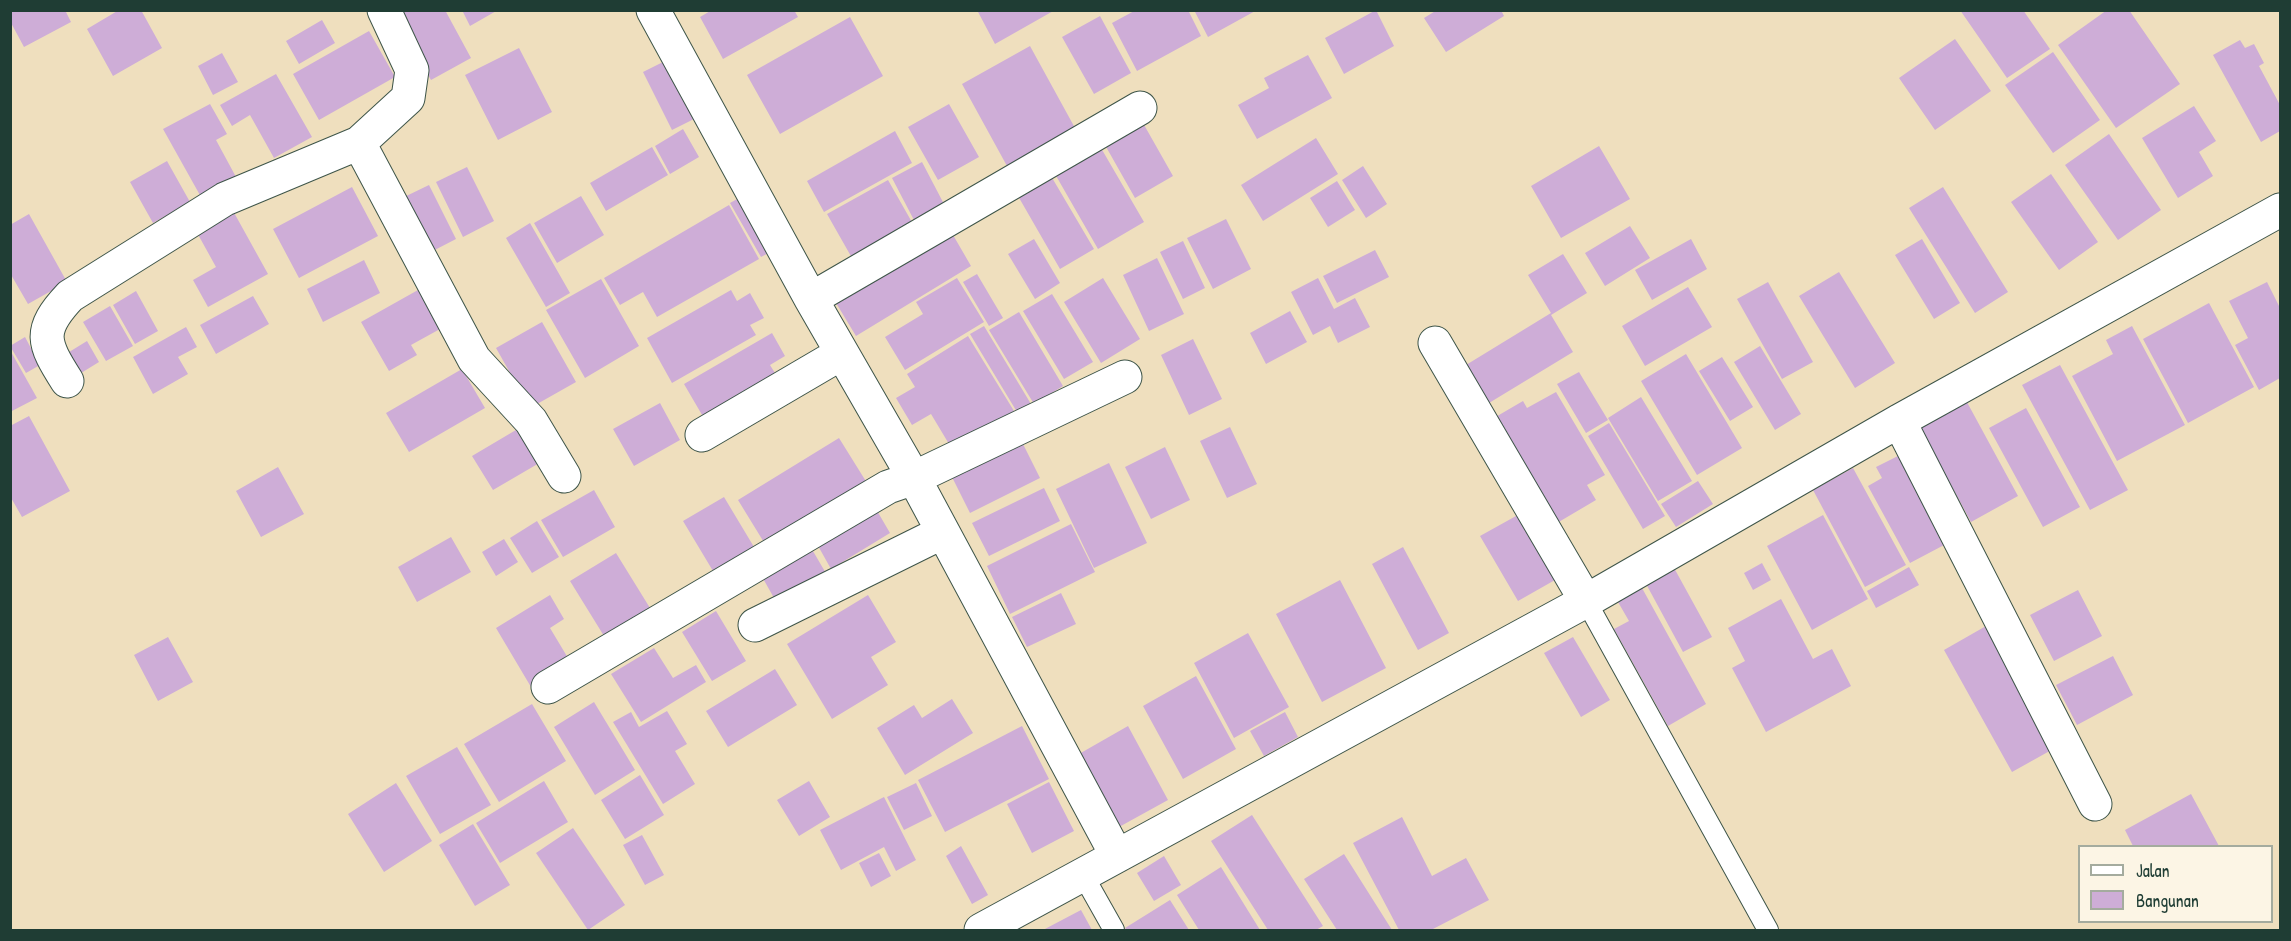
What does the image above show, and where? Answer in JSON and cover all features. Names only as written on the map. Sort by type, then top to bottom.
[{"type":"street","points":[[67,381],[50,354],[46,332],[56,311],[70,296],[225,199],[359,143],[408,98],[412,70],[384,10]]},
{"type":"street","points":[[664,14],[811,299],[914,478],[1117,856]]},
{"type":"street","points":[[811,299],[1140,108]]},
{"type":"street","points":[[359,143],[474,359],[531,422],[564,476]]},
{"type":"street","points":[[981,930],[1586,601],[1899,421],[2280,210]]},
{"type":"street","points":[[1435,343],[1586,601]]},
{"type":"street","points":[[702,435],[842,353]]},
{"type":"street","points":[[548,687],[888,487],[914,478],[1125,377]]},
{"type":"street","points":[[1899,421],[2095,804]]},
{"type":"street","points":[[755,625],[943,532]]},
{"type":"lane","points":[[1586,601],[1768,930]]},
{"type":"lane","points":[[1083,875],[1114,930]]},
{"type":"building","points":[[10,10],[65,10],[71,22],[24,47],[10,21]]},
{"type":"building","points":[[119,10],[141,10],[162,48],[113,76],[87,29]]},
{"type":"building","points":[[402,10],[445,10],[471,58],[431,80],[394,15]]},
{"type":"building","points":[[462,10],[498,10],[470,26]]},
{"type":"building","points":[[712,10],[794,10],[798,17],[723,59],[700,17]]},
{"type":"building","points":[[977,10],[1055,10],[995,44]]},
{"type":"building","points":[[1136,10],[1188,10],[1201,36],[1137,71],[1112,23]]},
{"type":"building","points":[[1194,10],[1257,10],[1208,37]]},
{"type":"building","points":[[1376,10],[1394,46],[1344,74],[1325,38]]},
{"type":"building","points":[[1437,10],[1501,10],[1504,16],[1446,52],[1424,18]]},
{"type":"building","points":[[1960,10],[2023,10],[2050,49],[2007,78]]},
{"type":"building","points":[[2107,10],[2129,10],[2180,84],[2116,128],[2058,45]]},
{"type":"building","points":[[1100,16],[1131,73],[1094,94],[1062,37]]},
{"type":"building","points":[[850,17],[883,76],[780,134],[747,75]]},
{"type":"building","points":[[322,20],[335,43],[299,64],[286,41]]},
{"type":"building","points":[[369,31],[395,77],[319,120],[293,74]]},
{"type":"building","points":[[1955,39],[1991,91],[1935,130],[1899,78]]},
{"type":"building","points":[[2240,40],[2245,48],[2254,44],[2264,63],[2259,66],[2280,105],[2280,131],[2261,142],[2213,55]]},
{"type":"building","points":[[1030,46],[1075,128],[1007,166],[962,84]]},
{"type":"building","points":[[519,48],[552,112],[498,140],[465,75]]},
{"type":"building","points":[[2053,52],[2100,120],[2053,153],[2005,85]]},
{"type":"building","points":[[222,53],[238,82],[213,95],[198,66]]},
{"type":"building","points":[[1308,55],[1332,98],[1257,139],[1238,105],[1269,88],[1264,78]]},
{"type":"building","points":[[667,60],[696,118],[672,130],[643,72]]},
{"type":"building","points":[[276,74],[312,137],[274,158],[250,115],[232,126],[220,105]]},
{"type":"building","points":[[210,104],[227,134],[216,140],[236,177],[201,197],[163,129]]},
{"type":"building","points":[[949,104],[979,157],[938,180],[908,127]]},
{"type":"building","points":[[2194,106],[2216,141],[2199,152],[2213,176],[2178,198],[2142,138]]},
{"type":"building","points":[[1143,123],[1173,176],[1135,198],[1105,145]]},
{"type":"building","points":[[683,129],[699,157],[670,174],[655,146]]},
{"type":"building","points":[[895,131],[912,163],[824,212],[807,181]]},
{"type":"building","points":[[2109,134],[2161,210],[2118,240],[2065,165]]},
{"type":"building","points":[[1316,138],[1338,174],[1263,221],[1241,185]]},
{"type":"building","points":[[1599,146],[1630,199],[1561,238],[1531,186]]},
{"type":"building","points":[[652,147],[668,175],[606,211],[590,183]]},
{"type":"building","points":[[1101,148],[1144,222],[1098,249],[1055,174]]},
{"type":"building","points":[[167,161],[190,202],[153,223],[130,182]]},
{"type":"building","points":[[922,162],[945,206],[915,222],[892,178]]},
{"type":"building","points":[[1363,166],[1387,204],[1366,218],[1342,180]]},
{"type":"building","points":[[467,167],[494,221],[463,237],[436,182]]},
{"type":"building","points":[[2051,174],[2098,242],[2059,270],[2011,202]]},
{"type":"building","points":[[1051,176],[1094,249],[1060,269],[1018,196]]},
{"type":"building","points":[[888,180],[913,224],[852,258],[827,214]]},
{"type":"building","points":[[1337,181],[1355,210],[1328,227],[1310,198]]},
{"type":"building","points":[[429,185],[456,239],[425,255],[398,200]]},
{"type":"building","points":[[352,187],[378,236],[299,278],[273,229]]},
{"type":"building","points":[[1943,187],[2008,292],[1975,313],[1909,208]]},
{"type":"building","points":[[746,194],[776,249],[761,257],[730,203]]},
{"type":"building","points":[[581,196],[604,235],[557,263],[534,223]]},
{"type":"building","points":[[729,205],[759,259],[657,317],[643,292],[620,305],[604,278]]},
{"type":"building","points":[[232,209],[268,274],[208,307],[193,280],[216,267],[195,229]]},
{"type":"building","points":[[29,214],[67,282],[28,304],[10,273],[10,225]]},
{"type":"building","points":[[1226,219],[1251,269],[1213,289],[1187,238]]},
{"type":"building","points":[[530,223],[570,293],[546,307],[506,238]]},
{"type":"building","points":[[1630,226],[1650,258],[1605,286],[1585,253]]},
{"type":"building","points":[[949,228],[971,266],[856,336],[833,298]]},
{"type":"building","points":[[1034,239],[1060,283],[1035,299],[1008,254]]},
{"type":"building","points":[[1691,239],[1707,269],[1652,300],[1635,270]]},
{"type":"building","points":[[1922,239],[1960,303],[1934,319],[1895,255]]},
{"type":"building","points":[[1183,241],[1205,288],[1183,299],[1160,252]]},
{"type":"building","points":[[1375,250],[1389,277],[1337,303],[1323,276]]},
{"type":"building","points":[[1563,254],[1587,293],[1551,315],[1573,352],[1489,403],[1466,365],[1551,313],[1528,275]]},
{"type":"building","points":[[1157,258],[1184,314],[1149,331],[1123,275]]},
{"type":"building","points":[[364,260],[380,293],[323,322],[307,289]]},
{"type":"building","points":[[1839,272],[1895,363],[1855,388],[1799,296]]},
{"type":"building","points":[[977,274],[1003,318],[989,326],[963,282]]},
{"type":"building","points":[[957,278],[984,322],[905,370],[885,337],[923,314],[916,302]]},
{"type":"building","points":[[1103,278],[1140,339],[1101,363],[1064,302]]},
{"type":"building","points":[[1318,278],[1334,309],[1355,298],[1370,327],[1338,343],[1330,326],[1313,335],[1291,292]]},
{"type":"building","points":[[601,279],[639,346],[585,378],[546,310]]},
{"type":"building","points":[[1768,282],[1813,362],[1782,379],[1737,299]]},
{"type":"building","points":[[2267,282],[2280,308],[2280,378],[2259,390],[2235,345],[2248,338],[2229,301]]},
{"type":"building","points":[[1688,287],[1712,327],[1645,366],[1622,326]]},
{"type":"building","points":[[418,290],[440,329],[411,345],[417,355],[389,371],[361,322]]},
{"type":"building","points":[[731,290],[737,301],[750,293],[764,318],[750,325],[756,335],[672,383],[647,338]]},
{"type":"building","points":[[136,291],[158,331],[135,344],[113,305]]},
{"type":"building","points":[[1052,294],[1093,362],[1064,379],[1023,311]]},
{"type":"building","points":[[253,296],[269,324],[216,354],[200,325]]},
{"type":"building","points":[[2209,303],[2254,387],[2188,423],[2143,339]]},
{"type":"building","points":[[110,306],[133,346],[106,361],[83,322]]},
{"type":"building","points":[[1290,311],[1307,342],[1266,364],[1250,333]]},
{"type":"building","points":[[1019,312],[1063,386],[1034,404],[989,330]]},
{"type":"building","points":[[542,322],[576,382],[530,408],[496,348]]},
{"type":"building","points":[[984,326],[1031,404],[1017,412],[970,334]]},
{"type":"building","points":[[2132,326],[2185,425],[2117,461],[2072,376],[2113,354],[2106,340]]},
{"type":"building","points":[[186,327],[197,347],[178,357],[188,374],[153,394],[133,357]]},
{"type":"building","points":[[772,333],[785,356],[770,365],[778,378],[705,420],[684,384]]},
{"type":"building","points":[[968,336],[1014,411],[952,449],[931,414],[912,425],[896,398],[915,387],[907,374]]},
{"type":"building","points":[[25,337],[40,365],[26,373],[10,346]]},
{"type":"building","points":[[1193,339],[1222,399],[1189,415],[1161,355]]},
{"type":"building","points":[[87,341],[99,362],[73,378],[61,357]]},
{"type":"building","points":[[1760,346],[1801,414],[1775,430],[1734,362]]},
{"type":"building","points":[[10,350],[37,398],[10,412]]},
{"type":"building","points":[[1686,354],[1742,448],[1697,475],[1641,381]]},
{"type":"building","points":[[1722,357],[1753,407],[1730,421],[1699,371]]},
{"type":"building","points":[[2060,365],[2128,490],[2090,510],[2022,385]]},
{"type":"building","points":[[462,369],[485,408],[409,452],[386,413]]},
{"type":"building","points":[[1579,372],[1608,420],[1586,433],[1557,384]]},
{"type":"building","points":[[1556,392],[1605,475],[1587,485],[1596,500],[1557,523],[1487,422],[1523,401],[1527,408]]},
{"type":"building","points":[[1962,393],[2018,496],[1971,522],[1915,419]]},
{"type":"building","points":[[1641,397],[1692,481],[1658,501],[1608,418]]},
{"type":"building","points":[[660,403],[680,440],[634,466],[613,429]]},
{"type":"building","points":[[2026,408],[2080,507],[2043,527],[1989,428]]},
{"type":"building","points":[[29,416],[70,491],[22,517],[10,496],[10,426]]},
{"type":"building","points":[[1609,423],[1665,516],[1643,529],[1588,436]]},
{"type":"building","points":[[521,427],[541,462],[493,490],[472,456]]},
{"type":"building","points":[[1230,427],[1257,484],[1227,498],[1200,441]]},
{"type":"building","points":[[839,438],[867,483],[765,544],[738,500]]},
{"type":"building","points":[[1020,438],[1040,478],[970,513],[950,473]]},
{"type":"building","points":[[1165,447],[1190,500],[1151,519],[1125,467]]},
{"type":"building","points":[[1898,456],[1946,544],[1910,563],[1868,486],[1882,478],[1876,467]]},
{"type":"building","points":[[1109,463],[1147,543],[1094,568],[1056,489]]},
{"type":"building","points":[[278,467],[304,514],[261,537],[236,491]]},
{"type":"building","points":[[1853,468],[1906,565],[1865,587],[1813,490]]},
{"type":"building","points":[[1698,481],[1713,504],[1676,527],[1661,504]]},
{"type":"building","points":[[1044,488],[1060,521],[989,556],[972,523]]},
{"type":"building","points":[[594,490],[615,527],[563,557],[541,520]]},
{"type":"building","points":[[724,497],[754,547],[713,571],[683,521]]},
{"type":"building","points":[[876,509],[890,533],[831,569],[817,544]]},
{"type":"building","points":[[1525,511],[1562,576],[1518,601],[1480,536]]},
{"type":"building","points":[[1823,515],[1868,599],[1812,630],[1767,546]]},
{"type":"building","points":[[537,521],[559,557],[532,573],[510,538]]},
{"type":"building","points":[[1071,524],[1095,572],[1010,614],[987,566]]},
{"type":"building","points":[[451,537],[471,572],[417,602],[398,567]]},
{"type":"building","points":[[504,539],[518,562],[496,576],[482,552]]},
{"type":"building","points":[[810,546],[827,575],[778,605],[761,575]]},
{"type":"building","points":[[1403,547],[1449,633],[1418,650],[1372,564]]},
{"type":"building","points":[[616,553],[650,608],[604,636],[570,581]]},
{"type":"building","points":[[1762,563],[1771,580],[1753,590],[1744,573]]},
{"type":"building","points":[[1673,566],[1712,637],[1683,652],[1645,582]]},
{"type":"building","points":[[1909,567],[1919,585],[1876,608],[1867,591]]},
{"type":"building","points":[[1340,580],[1386,668],[1322,702],[1276,614]]},
{"type":"building","points":[[1642,588],[1706,704],[1668,726],[1614,629],[1629,621],[1618,602]]},
{"type":"building","points":[[2078,590],[2102,636],[2054,661],[2030,615]]},
{"type":"building","points":[[1061,593],[1076,624],[1027,647],[1012,617]]},
{"type":"building","points":[[550,595],[564,619],[550,628],[571,663],[531,687],[496,628]]},
{"type":"building","points":[[868,595],[896,642],[871,657],[888,685],[832,719],[787,644]]},
{"type":"building","points":[[1781,599],[1813,659],[1832,649],[1851,686],[1766,732],[1732,668],[1745,661],[1728,628]]},
{"type":"building","points":[[716,611],[746,661],[712,681],[682,632]]},
{"type":"building","points":[[1986,626],[2055,748],[2012,772],[1944,650]]},
{"type":"building","points":[[1248,633],[1289,707],[1234,738],[1194,663]]},
{"type":"building","points":[[168,637],[193,682],[158,701],[134,655]]},
{"type":"building","points":[[1573,637],[1610,700],[1581,717],[1544,653]]},
{"type":"building","points":[[654,648],[673,678],[696,665],[706,682],[641,722],[611,674]]},
{"type":"building","points":[[2113,656],[2133,695],[2077,725],[2056,685]]},
{"type":"building","points":[[775,669],[797,705],[728,747],[706,711]]},
{"type":"building","points":[[1196,676],[1236,749],[1183,779],[1143,706]]},
{"type":"building","points":[[952,699],[973,733],[905,775],[877,728],[914,705],[922,718]]},
{"type":"building","points":[[594,702],[635,770],[595,795],[554,727]]},
{"type":"building","points":[[532,704],[566,761],[499,802],[464,744]]},
{"type":"building","points":[[667,711],[687,744],[675,751],[695,784],[663,804],[613,722],[631,712],[639,727]]},
{"type":"building","points":[[1285,712],[1298,737],[1264,756],[1250,731]]},
{"type":"building","points":[[1022,726],[1049,779],[945,832],[918,780]]},
{"type":"building","points":[[1128,726],[1168,800],[1119,827],[1079,754]]},
{"type":"building","points":[[457,747],[491,805],[440,834],[406,776]]},
{"type":"building","points":[[640,775],[664,815],[625,839],[601,800]]},
{"type":"building","points":[[544,781],[568,822],[500,863],[476,823]]},
{"type":"building","points":[[809,781],[830,817],[799,836],[777,800]]},
{"type":"building","points":[[1049,782],[1074,831],[1032,853],[1007,804]]},
{"type":"building","points":[[396,783],[432,841],[384,872],[348,814]]},
{"type":"building","points":[[916,783],[932,816],[904,830],[887,797]]},
{"type":"building","points":[[2191,794],[2218,845],[2132,845],[2125,830]]},
{"type":"building","points":[[884,797],[916,860],[896,871],[884,847],[841,870],[820,830]]},
{"type":"building","points":[[1252,815],[1323,926],[1316,930],[1268,930],[1211,841]]},
{"type":"building","points":[[1402,817],[1432,876],[1466,858],[1489,900],[1431,930],[1399,930],[1353,843]]},
{"type":"building","points":[[473,824],[510,885],[475,906],[439,845]]},
{"type":"building","points":[[573,828],[625,905],[588,930],[536,853]]},
{"type":"building","points":[[642,835],[664,875],[645,885],[623,845]]},
{"type":"building","points":[[961,846],[988,895],[972,904],[946,856]]},
{"type":"building","points":[[879,853],[891,876],[871,887],[859,863]]},
{"type":"building","points":[[1344,854],[1392,930],[1337,930],[1304,879]]},
{"type":"building","points":[[1164,856],[1181,885],[1154,901],[1137,873]]},
{"type":"building","points":[[1221,867],[1260,930],[1199,930],[1177,895]]},
{"type":"building","points":[[1170,900],[1189,930],[1127,930],[1125,928]]},
{"type":"building","points":[[1081,910],[1092,930],[1043,930]]}]
